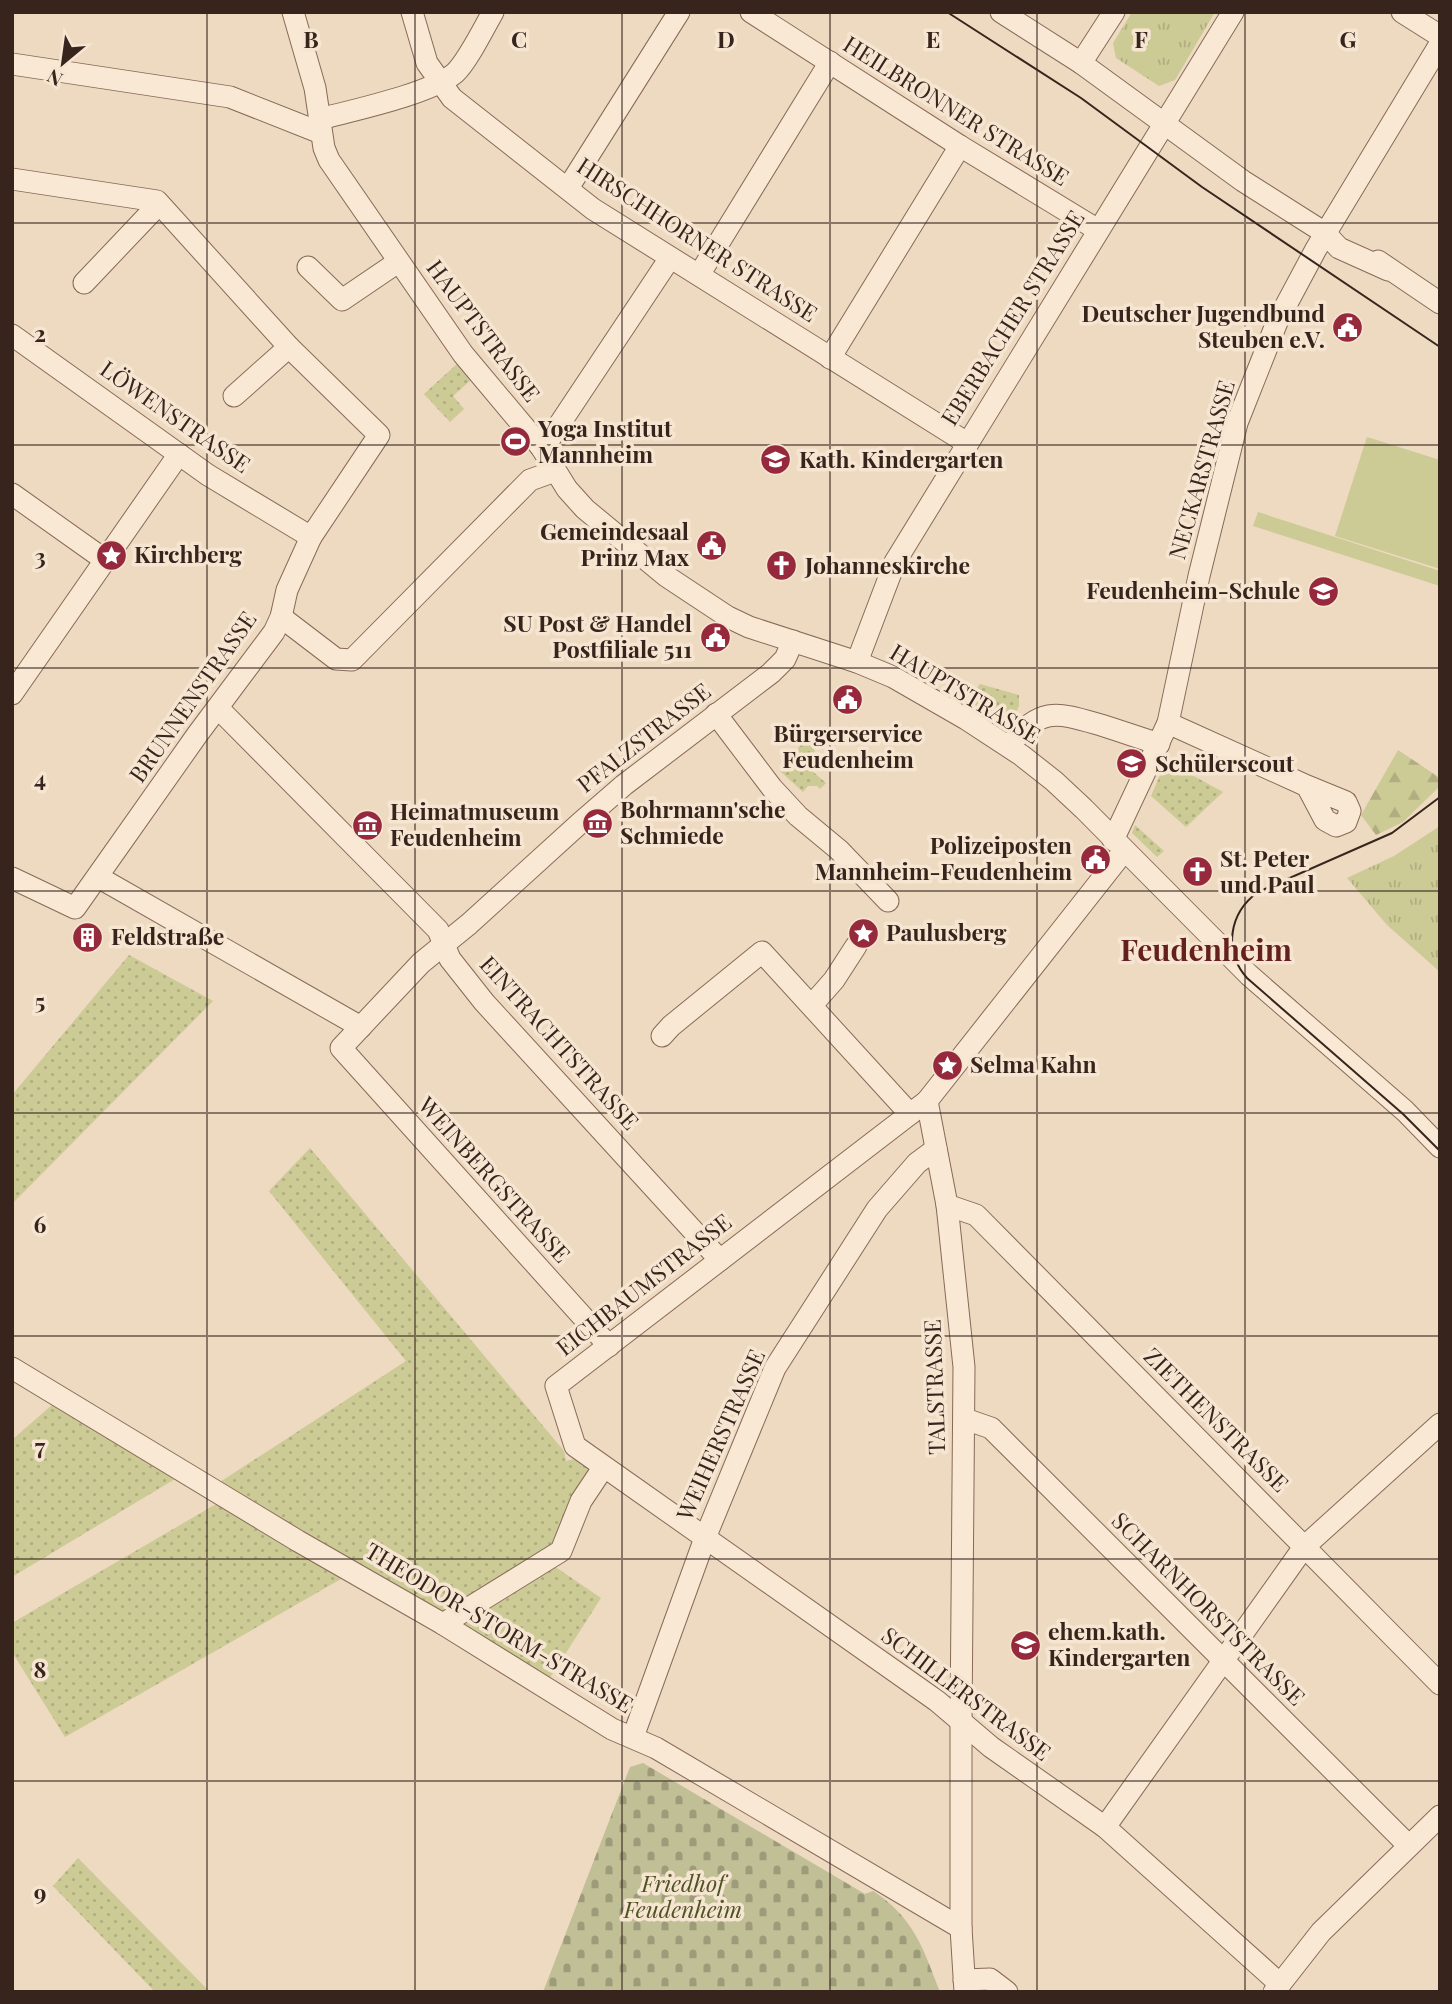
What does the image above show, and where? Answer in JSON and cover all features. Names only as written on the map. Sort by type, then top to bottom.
[{"type":"street","name":"HAUPTSTRASSE","points":[[293,12],[314,88],[329,160],[463,354],[541,447],[567,489],[585,509],[666,576],[728,617],[749,627],[858,662],[912,688],[1009,747],[1054,781],[1249,975],[1405,1111],[1440,1147]]},
{"type":"street","name":"HIRSCHHORNER STRASSE","points":[[412,12],[427,63],[452,98],[593,209],[967,443]]},
{"type":"street","points":[[12,64],[230,97],[321,126],[440,83],[457,72],[493,12]]},
{"type":"street","points":[[568,188],[679,12]]},
{"type":"street","name":"HEILBRONNER STRASSE","points":[[751,12],[960,146],[1098,230]]},
{"type":"street","points":[[1001,12],[1082,63],[1243,181],[1325,233],[1339,248],[1388,270],[1440,303]]},
{"type":"street","points":[[1082,63],[1114,12]]},
{"type":"street","name":"EBERBACHER STRASSE","points":[[858,662],[895,562],[1233,12]]},
{"type":"street","points":[[1402,12],[1440,36]]},
{"type":"street","name":"NECKARSTRASSE","points":[[1119,846],[1168,723],[1199,576],[1237,424],[1276,322],[1325,233],[1440,44]]},
{"type":"street","points":[[699,275],[830,62]]},
{"type":"street","points":[[830,358],[960,146]]},
{"type":"street","points":[[16,185],[159,204],[289,347],[234,396]]},
{"type":"street","points":[[84,283],[159,204]]},
{"type":"street","points":[[541,447],[551,437],[670,258]]},
{"type":"street","name":"HAUPTSTRASSE","points":[[309,267],[342,300],[398,262]]},
{"type":"street","name":"LÖWENSTRASSE","points":[[12,335],[179,454],[311,537]]},
{"type":"street","name":"BRUNNENSTRASSE","points":[[12,878],[75,908],[274,632],[282,617],[287,590],[311,537],[379,435],[289,347]]},
{"type":"street","points":[[13,693],[179,454]]},
{"type":"street","points":[[282,617],[336,659],[352,660],[530,480],[555,471]]},
{"type":"street","points":[[12,494],[105,560]]},
{"type":"street","name":"PFALZSTRASSE","points":[[341,1048],[421,963],[624,785],[776,667],[785,659],[793,641]]},
{"type":"street","name":"EINTRACHTSTRASSE","points":[[218,708],[438,930],[450,959],[484,1002],[720,1260]]},
{"type":"street","points":[[716,714],[772,788],[798,816],[839,850],[888,901]]},
{"type":"street","points":[[1009,747],[1032,723],[1045,717],[1063,714],[1159,744]]},
{"type":"street","points":[[1168,723],[1307,786]]},
{"type":"street","points":[[662,1036],[762,952],[848,1048],[919,1107],[1119,846]]},
{"type":"street","points":[[98,877],[361,1027]]},
{"type":"street","points":[[811,1004],[834,979],[856,946]]},
{"type":"street","name":"WEINBERGSTRASSE","points":[[341,1048],[608,1346]]},
{"type":"street","name":"TALSTRASSE","points":[[919,1107],[936,1149],[947,1205],[964,1367],[961,1928],[965,1986]]},
{"type":"street","name":"EICHBAUMSTRASSE","points":[[603,1468],[575,1446],[556,1386],[919,1107]]},
{"type":"street","name":"WEIHERSTRASSE","points":[[633,1737],[705,1538],[775,1368],[877,1209],[917,1163],[936,1149]]},
{"type":"street","name":"ZIETHENSTRASSE","points":[[947,1205],[976,1216],[1440,1684]]},
{"type":"street","name":"THEODOR-STORM-STRASSE","points":[[12,1368],[226,1498],[443,1624],[612,1729],[656,1748],[961,1928]]},
{"type":"street","name":"SCHARNHORSTSTRASSE","points":[[965,1419],[990,1428],[1409,1845]]},
{"type":"street","points":[[1105,1827],[1304,1546],[1440,1424]]},
{"type":"street","points":[[443,1624],[561,1551],[581,1501],[603,1468]]},
{"type":"street","name":"SCHILLERSTRASSE","points":[[603,1468],[937,1701],[991,1747],[1105,1827],[1277,1988]]},
{"type":"street","points":[[1277,1988],[1321,1932],[1440,1816]]},
{"type":"street","points":[[965,1986],[990,1979],[1007,1992]]},
{"type":"green space","points":[[1132,12],[1215,12],[1175,80],[1159,86],[1116,58],[1113,43]]},
{"type":"green space","points":[[458,363],[472,379],[453,396],[464,409],[450,422],[424,394]]},
{"type":"green space","points":[[1367,437],[1440,460],[1440,569],[1335,536]]},
{"type":"green space","points":[[1258,512],[1440,571],[1440,586],[1253,526]]},
{"type":"green space","points":[[980,684],[1019,695],[1019,706],[1013,718],[966,703]]},
{"type":"green space","points":[[805,736],[815,751],[805,765],[826,783],[820,789],[817,786],[808,786],[803,792],[780,771],[794,756]]},
{"type":"green space","points":[[1398,750],[1440,778],[1440,786],[1403,822],[1376,835],[1361,815]]},
{"type":"green space","points":[[1166,761],[1223,792],[1186,827],[1151,796]]},
{"type":"green space","points":[[1135,825],[1164,851],[1157,857],[1132,833]]},
{"type":"green space","points":[[1440,826],[1440,972],[1387,925],[1347,878],[1394,856]]},
{"type":"green space","points":[[129,955],[213,1001],[12,1204],[12,1095]]},
{"type":"green space","points":[[310,1148],[564,1451],[566,1461],[583,1457],[592,1464],[554,1566],[601,1598],[546,1684],[217,1484],[406,1361],[269,1191]]},
{"type":"green space","points":[[53,1404],[180,1476],[12,1577],[12,1440]]},
{"type":"green space","points":[[223,1500],[348,1575],[65,1737],[12,1652],[12,1623]]},
{"type":"green space","name":"Friedhof Feudenheim","points":[[643,1763],[865,1894],[873,1891],[887,1901],[916,1935],[940,1992],[543,1992],[630,1767]]},
{"type":"green space","points":[[78,1858],[210,1992],[155,1992],[53,1886]]},
{"type":"tram line","points":[[947,12],[1081,98],[1202,187],[1440,347]]},
{"type":"tram line","points":[[1440,797],[1392,833],[1258,892],[1248,901],[1235,921],[1232,944],[1239,967],[1247,978],[1403,1114],[1440,1151]]},
{"type":"place","name":"Deutscher Jugendbund Steuben e.V.","points":[[1348,327]]},
{"type":"place","name":"Yoga Institut Mannheim","points":[[515,442]]},
{"type":"place","name":"Kath. Kindergarten","points":[[776,460]]},
{"type":"place","name":"Gemeindesaal Prinz Max","points":[[712,545]]},
{"type":"place","name":"Kirchberg","points":[[111,555]]},
{"type":"place","name":"Johanneskirche","points":[[782,566]]},
{"type":"place","name":"Feudenheim-Schule","points":[[1323,591]]},
{"type":"place","name":"SU Post & Handel Postfiliale 511","points":[[715,637]]},
{"type":"place","name":"Bürgerservice Feudenheim","points":[[848,700]]},
{"type":"place","name":"Schülerscout","points":[[1132,764]]},
{"type":"place","name":"Bohrmann'sche Schmiede","points":[[597,823]]},
{"type":"place","name":"Heimatmuseum Feudenheim","points":[[367,825]]},
{"type":"place","name":"Polizeiposten Mannheim-Feudenheim","points":[[1095,859]]},
{"type":"place","name":"St. Peter und Paul","points":[[1197,872]]},
{"type":"place","name":"Paulusberg","points":[[863,933]]},
{"type":"place","name":"Feldstraße","points":[[88,937]]},
{"type":"place","name":"Selma Kahn","points":[[947,1065]]},
{"type":"place","name":"ehem.kath. Kindergarten","points":[[1025,1645]]},
{"type":"district","name":"Feudenheim","points":[[1206,951]]}]
